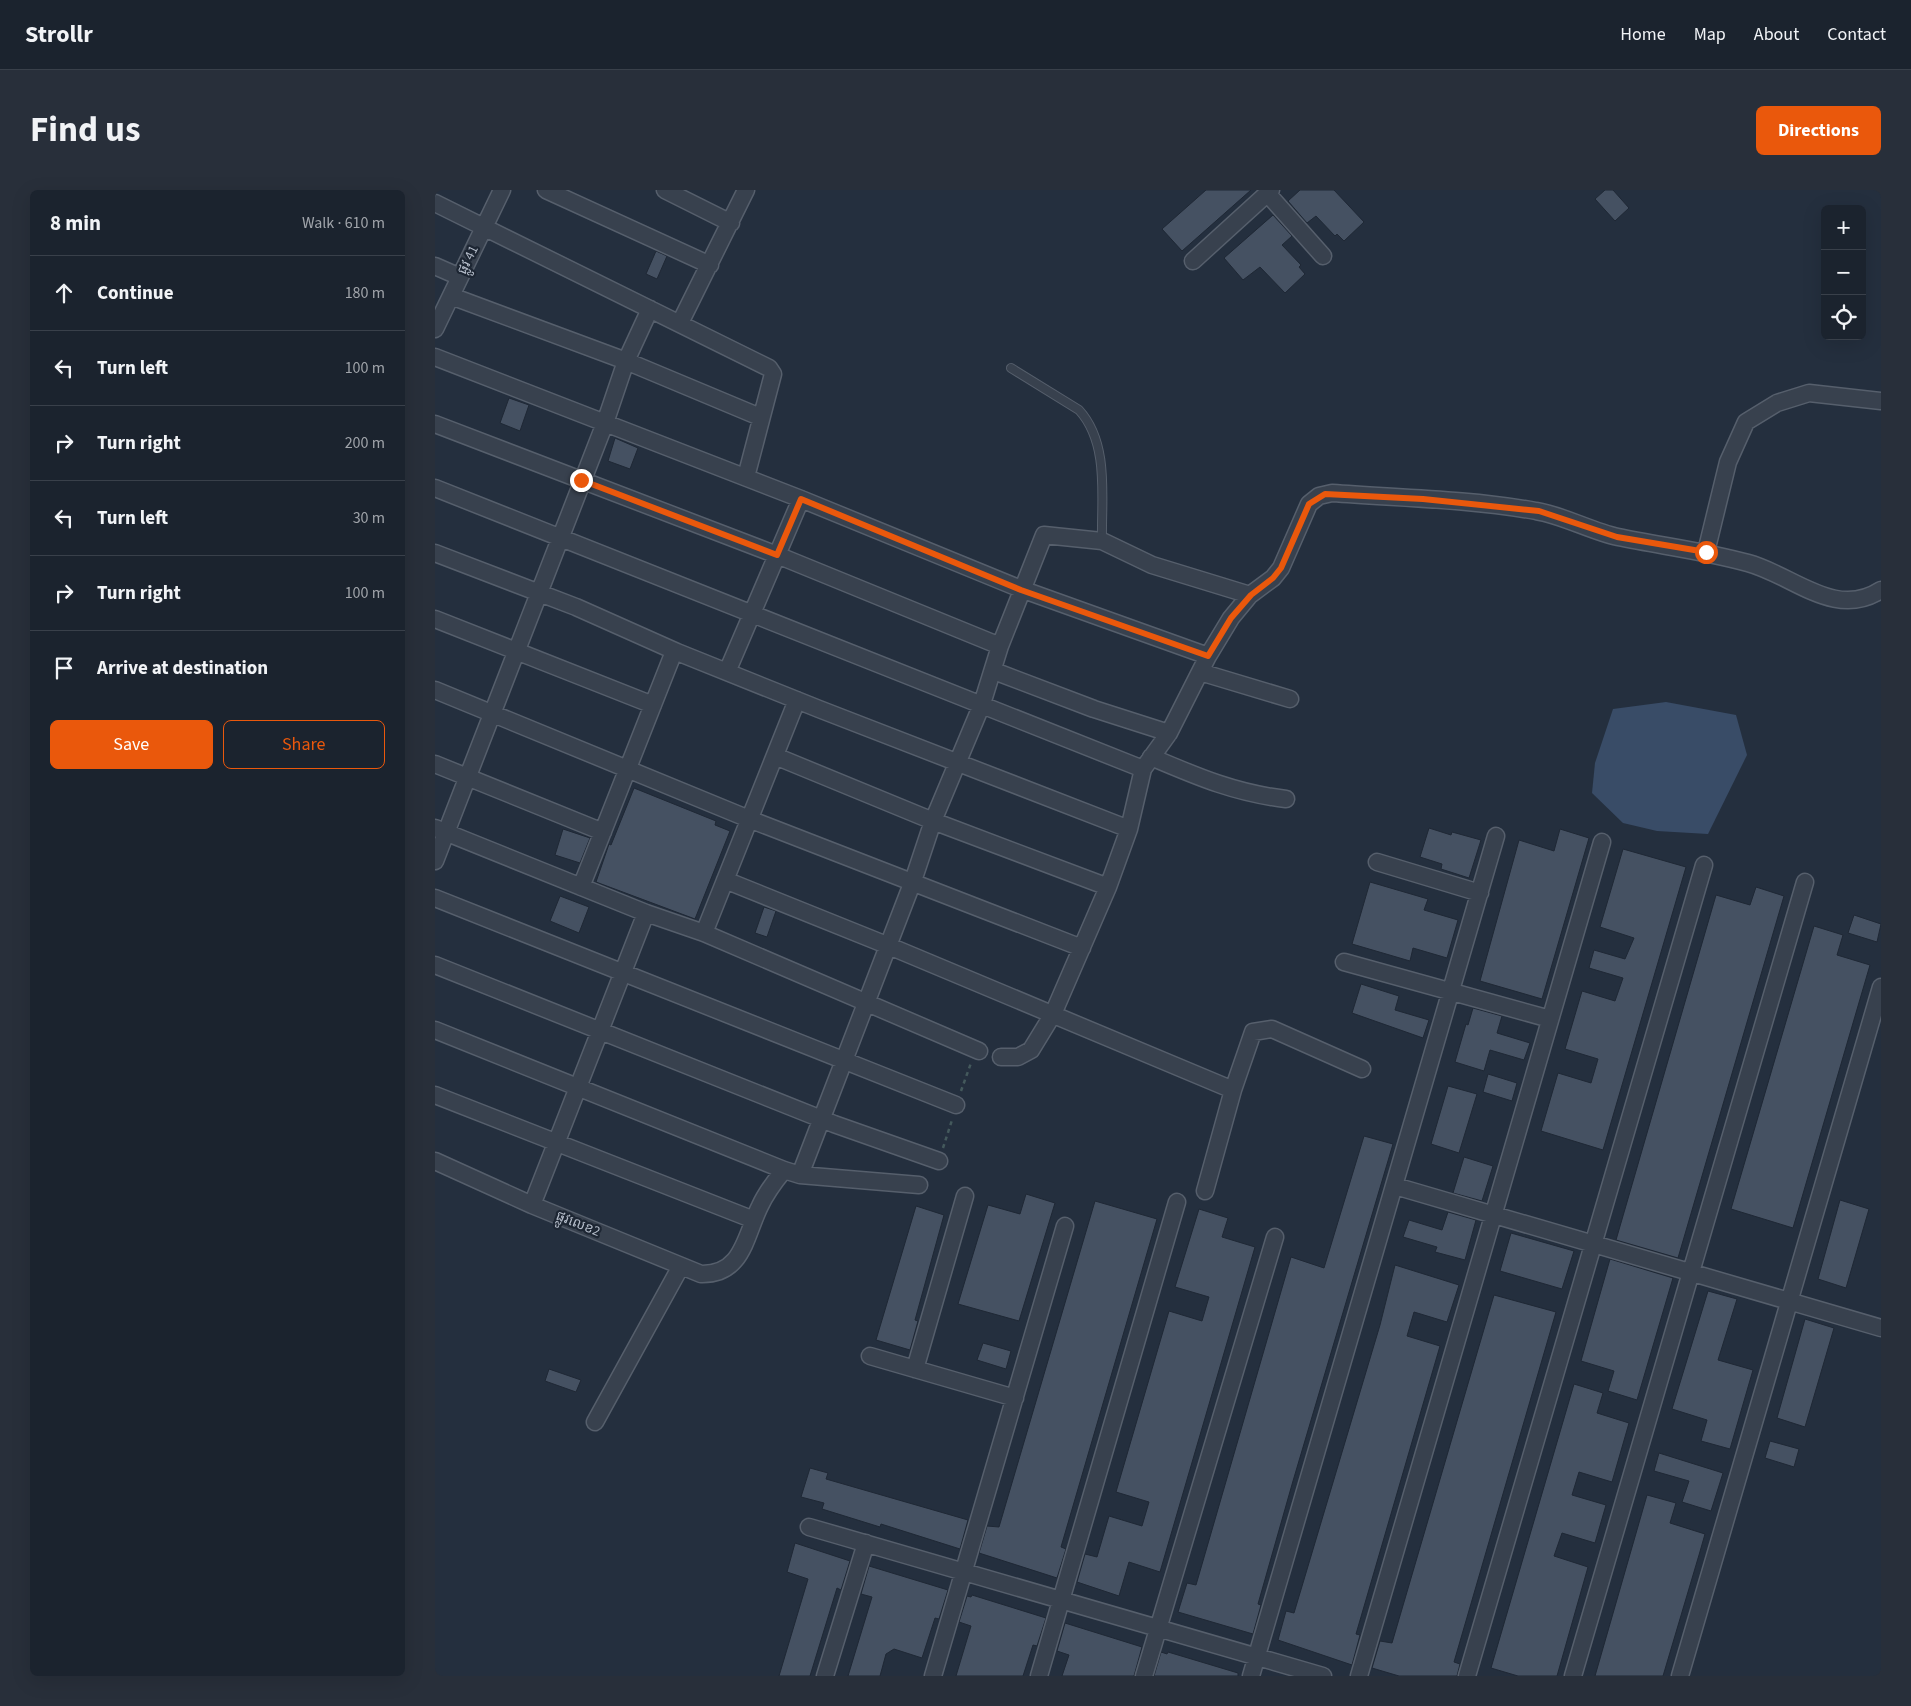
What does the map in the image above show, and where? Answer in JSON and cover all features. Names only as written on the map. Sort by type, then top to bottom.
[{"type":"street","name":"ផ្លូវ 41","points":[[436,325],[502,190]]},
{"type":"street","points":[[546,190],[710,265]]},
{"type":"street","points":[[665,190],[731,223]]},
{"type":"street","points":[[680,323],[746,190]]},
{"type":"street","points":[[1193,261],[1269,192],[1323,256]]},
{"type":"street","points":[[435,203],[650,308],[772,371],[746,477]]},
{"type":"street","points":[[435,266],[460,278]]},
{"type":"street","points":[[451,296],[626,361],[760,417]]},
{"type":"street","points":[[435,861],[440,830],[467,777],[605,422],[626,361],[650,308]]},
{"type":"street","points":[[435,357],[746,477],[1021,590],[1208,656]]},
{"type":"street","points":[[1706,552],[1728,462],[1745,422],[1777,403],[1809,393],[1881,401]]},
{"type":"street","points":[[435,424],[777,555],[1000,646]]},
{"type":"street","points":[[435,488],[982,704],[1147,763],[1219,786],[1255,795],[1286,799]]},
{"type":"street","points":[[1001,1057],[1018,1057],[1031,1050],[1053,1014],[1108,887],[1129,829],[1147,763],[1169,733],[1208,656],[1231,618],[1251,595],[1273,578],[1281,568],[1309,504],[1319,496],[1332,493],[1501,506],[1539,511],[1617,537],[1706,552],[1772,571],[1820,595],[1842,601],[1859,601],[1881,590]]},
{"type":"street","points":[[727,672],[801,499]]},
{"type":"street","points":[[800,1175],[889,946],[933,821],[956,762],[982,704],[994,671],[1000,646],[1044,535],[1102,541],[1152,564],[1251,595]]},
{"type":"street","points":[[435,553],[576,607],[677,652],[797,700],[1129,829]]},
{"type":"street","points":[[435,619],[653,705]]},
{"type":"street","points":[[581,887],[673,654],[677,652]]},
{"type":"street","points":[[994,671],[1094,709],[1169,733]]},
{"type":"street","points":[[1200,672],[1290,699]]},
{"type":"street","points":[[435,690],[749,819],[1082,948]]},
{"type":"street","points":[[704,933],[797,700]]},
{"type":"street","points":[[775,756],[933,821],[1108,887]]},
{"type":"street","points":[[435,764],[603,832]]},
{"type":"street","points":[[440,830],[646,913],[704,933],[979,1051]]},
{"type":"street","points":[[1251,1676],[1496,836]]},
{"type":"street","points":[[1359,1676],[1602,842]]},
{"type":"street","points":[[1377,862],[1480,893]]},
{"type":"street","points":[[1467,1676],[1704,865]]},
{"type":"street","points":[[725,880],[889,946],[1233,1090]]},
{"type":"street","points":[[1573,1676],[1805,882]]},
{"type":"street","points":[[435,898],[956,1105]]},
{"type":"street","points":[[532,1205],[646,913]]},
{"type":"street","points":[[1345,962],[1551,1020]]},
{"type":"street","points":[[435,964],[821,1119],[939,1161]]},
{"type":"street","points":[[1680,1676],[1881,987]]},
{"type":"street","points":[[1205,1191],[1233,1090],[1253,1032],[1272,1028],[1362,1069]]},
{"type":"street","points":[[435,1030],[784,1170],[800,1175],[919,1185]]},
{"type":"street","points":[[435,1095],[754,1220],[760,1206],[784,1170]]},
{"type":"street","name":"ផ្លូវលេខ2","points":[[435,1162],[532,1205],[701,1274],[723,1272],[732,1264],[739,1255],[754,1220]]},
{"type":"street","points":[[1395,1186],[1881,1328]]},
{"type":"street","points":[[915,1368],[965,1196]]},
{"type":"street","points":[[1039,1676],[1177,1202]]},
{"type":"street","points":[[933,1676],[1065,1226]]},
{"type":"street","points":[[1144,1676],[1275,1237]]},
{"type":"street","points":[[595,1422],[681,1266]]},
{"type":"street","points":[[870,1356],[1015,1398]]},
{"type":"street","points":[[809,1527],[1323,1676]]},
{"type":"street","points":[[825,1676],[866,1543]]},
{"type":"lane","points":[[1011,368],[1079,410],[1086,418],[1099,448],[1102,541]]},
{"type":"water","points":[[1666,702],[1736,715],[1747,755],[1708,834],[1657,831],[1623,823],[1592,793],[1595,763],[1613,709]]},
{"type":"building","points":[[1206,190],[1251,190],[1182,251],[1162,229]]},
{"type":"building","points":[[1300,190],[1334,190],[1364,222],[1344,241],[1337,234],[1335,236],[1316,216],[1307,223],[1288,201]]},
{"type":"building","points":[[1605,190],[1613,190],[1629,208],[1615,221],[1595,199]]},
{"type":"building","points":[[1273,215],[1292,236],[1282,245],[1301,265],[1299,267],[1305,274],[1285,293],[1260,267],[1243,280],[1224,258]]},
{"type":"building","points":[[656,251],[667,256],[657,279],[646,274]]},
{"type":"building","points":[[509,398],[529,405],[520,431],[500,423]]},
{"type":"building","points":[[615,438],[638,448],[630,469],[608,461]]},
{"type":"building","points":[[634,788],[716,821],[715,825],[730,831],[695,919],[596,882],[609,844],[611,845]]},
{"type":"building","points":[[1429,828],[1451,835],[1452,832],[1481,840],[1469,878],[1441,869],[1442,864],[1420,857]]},
{"type":"building","points":[[563,829],[590,838],[580,863],[555,855]]},
{"type":"building","points":[[1560,829],[1589,838],[1542,999],[1480,981],[1519,840],[1554,851]]},
{"type":"building","points":[[1623,849],[1686,867],[1603,1150],[1541,1131],[1558,1073],[1591,1083],[1598,1059],[1565,1049],[1582,991],[1615,1001],[1623,978],[1589,968],[1594,950],[1625,959],[1634,938],[1600,927]]},
{"type":"building","points":[[1370,882],[1428,899],[1424,910],[1458,920],[1447,958],[1413,948],[1410,961],[1352,944]]},
{"type":"building","points":[[1756,887],[1784,896],[1678,1258],[1616,1240],[1716,895],[1750,905]]},
{"type":"building","points":[[560,896],[589,907],[579,933],[550,921]]},
{"type":"building","points":[[764,907],[776,911],[767,937],[755,933]]},
{"type":"building","points":[[1854,915],[1881,924],[1877,942],[1848,933]]},
{"type":"building","points":[[1814,926],[1843,935],[1837,955],[1870,965],[1793,1228],[1731,1209]]},
{"type":"building","points":[[1361,984],[1399,996],[1395,1010],[1429,1020],[1423,1038],[1352,1013]]},
{"type":"building","points":[[1473,1008],[1502,1016],[1497,1033],[1530,1043],[1524,1060],[1490,1050],[1484,1071],[1455,1062],[1466,1024],[1468,1025]]},
{"type":"building","points":[[1488,1074],[1517,1083],[1512,1101],[1483,1092]]},
{"type":"building","points":[[1448,1086],[1477,1094],[1459,1153],[1431,1144]]},
{"type":"building","points":[[1364,1136],[1393,1144],[1293,1481],[1258,1604],[1261,1605],[1253,1634],[1178,1612],[1187,1583],[1196,1585],[1291,1257],[1324,1268]]},
{"type":"building","points":[[1464,1157],[1493,1166],[1482,1201],[1453,1193]]},
{"type":"building","points":[[1026,1194],[1055,1203],[1019,1321],[958,1304],[988,1205],[1020,1214]]},
{"type":"building","points":[[1840,1200],[1869,1209],[1846,1288],[1818,1279]]},
{"type":"building","points":[[1095,1201],[1157,1219],[1061,1547],[1066,1549],[1057,1578],[979,1553],[987,1526],[999,1527]]},
{"type":"building","points":[[916,1206],[944,1215],[915,1320],[918,1321],[910,1350],[876,1340]]},
{"type":"building","points":[[1199,1209],[1228,1218],[1222,1237],[1255,1247],[1160,1572],[1129,1562],[1119,1596],[1077,1582],[1085,1554],[1097,1557],[1109,1516],[1142,1526],[1149,1502],[1116,1492],[1169,1311],[1202,1321],[1209,1297],[1175,1287]]},
{"type":"building","points":[[1448,1212],[1476,1220],[1465,1260],[1435,1252],[1437,1247],[1403,1237],[1409,1220],[1442,1230]]},
{"type":"building","points":[[1511,1233],[1574,1251],[1562,1289],[1500,1271]]},
{"type":"building","points":[[1610,1259],[1673,1278],[1637,1400],[1608,1391],[1614,1371],[1581,1361]]},
{"type":"building","points":[[1395,1265],[1459,1285],[1447,1322],[1414,1312],[1407,1336],[1440,1346],[1356,1634],[1360,1635],[1352,1665],[1278,1640],[1286,1611],[1294,1613],[1380,1325]]},
{"type":"building","points":[[1708,1291],[1737,1299],[1718,1360],[1753,1370],[1730,1449],[1701,1441],[1707,1420],[1672,1409]]},
{"type":"building","points":[[1494,1295],[1556,1312],[1454,1662],[1460,1664],[1457,1676],[1399,1676],[1372,1668],[1380,1641],[1392,1643]]},
{"type":"building","points":[[1805,1319],[1834,1328],[1805,1427],[1777,1418]]},
{"type":"building","points":[[983,1343],[1011,1351],[1006,1369],[977,1360]]},
{"type":"building","points":[[549,1369],[581,1380],[576,1392],[545,1381]]},
{"type":"building","points":[[1574,1384],[1603,1393],[1597,1413],[1629,1423],[1612,1482],[1579,1472],[1572,1495],[1606,1505],[1595,1543],[1562,1533],[1554,1556],[1588,1567],[1557,1676],[1518,1676],[1491,1668]]},
{"type":"building","points":[[1770,1441],[1799,1449],[1794,1467],[1765,1458]]},
{"type":"building","points":[[1659,1453],[1723,1473],[1711,1511],[1682,1502],[1689,1481],[1654,1471]]},
{"type":"building","points":[[810,1468],[828,1473],[826,1479],[968,1520],[960,1549],[881,1524],[880,1527],[822,1509],[824,1503],[801,1497]]},
{"type":"building","points":[[1647,1495],[1676,1503],[1670,1523],[1705,1534],[1699,1555],[1663,1676],[1595,1676]]},
{"type":"building","points":[[795,1543],[850,1561],[841,1590],[837,1588],[810,1676],[779,1676],[808,1579],[787,1572]]},
{"type":"building","points":[[869,1566],[948,1590],[939,1619],[935,1618],[922,1658],[894,1649],[886,1654],[880,1676],[848,1676],[872,1597],[861,1594]]},
{"type":"building","points":[[972,1595],[1046,1618],[1037,1646],[1033,1645],[1023,1676],[956,1676],[971,1626],[959,1622],[967,1596],[971,1597]]},
{"type":"building","points":[[1065,1623],[1142,1647],[1134,1676],[1062,1676],[1069,1655],[1057,1651]]},
{"type":"building","points":[[1161,1652],[1167,1654],[1168,1652],[1238,1673],[1238,1676],[1154,1676]]},
{"type":"route","points":[[581,480],[777,555],[801,499],[1021,590],[1208,656],[1231,618],[1251,595],[1273,578],[1281,568],[1309,504],[1325,494],[1423,499],[1539,511],[1591,530],[1617,537],[1706,552]]}]
